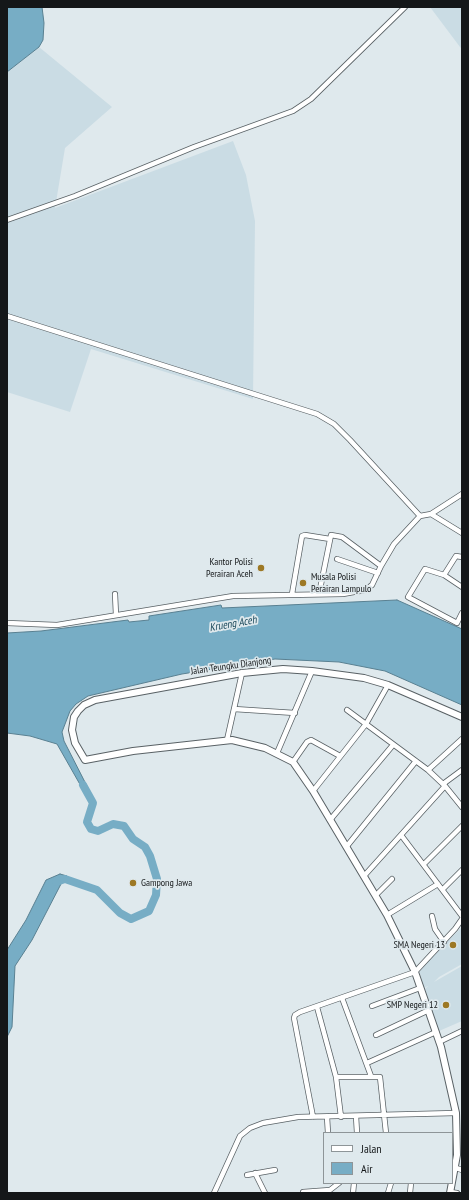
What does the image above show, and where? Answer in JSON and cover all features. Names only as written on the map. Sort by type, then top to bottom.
[{"type":"street","points":[[7,220],[75,196],[194,147],[293,111],[311,99],[405,7]]},
{"type":"street","points":[[7,316],[317,414],[334,424],[420,516]]},
{"type":"street","points":[[7,623],[57,625],[226,597],[352,593],[368,590],[390,550],[420,516],[431,514],[461,495]]},
{"type":"street","points":[[431,514],[462,533]]},
{"type":"street","points":[[292,594],[302,536],[306,535],[330,539]]},
{"type":"street","points":[[320,594],[331,535],[342,537],[381,566]]},
{"type":"street","points":[[444,575],[456,556],[462,557]]},
{"type":"street","points":[[337,559],[378,573]]},
{"type":"street","points":[[462,587],[444,575],[427,569],[423,570],[409,598],[462,625]]},
{"type":"street","points":[[115,594],[116,615]]},
{"type":"street","points":[[457,623],[462,613]]},
{"type":"street","name":"Jalan Teungku Dianjong","points":[[227,740],[133,751],[85,760],[75,743],[72,724],[78,711],[89,702],[101,698],[242,673],[272,670],[312,671],[358,677],[388,685],[462,717]]},
{"type":"street","points":[[277,753],[312,671]]},
{"type":"street","points":[[242,673],[227,740],[239,741],[277,753],[293,762],[313,790],[347,846],[387,915],[415,972],[439,1042],[456,1113],[457,1166],[452,1193]]},
{"type":"street","points":[[313,790],[366,724],[388,685]]},
{"type":"street","points":[[234,709],[295,713]]},
{"type":"street","points":[[347,710],[428,770],[444,785],[462,807]]},
{"type":"street","points":[[428,770],[462,739]]},
{"type":"street","points":[[293,762],[307,742],[311,740],[340,756]]},
{"type":"street","points":[[330,820],[393,745]]},
{"type":"street","points":[[347,846],[416,762]]},
{"type":"street","points":[[364,876],[444,785],[462,770]]},
{"type":"street","points":[[424,864],[462,826]]},
{"type":"street","points":[[401,835],[462,916]]},
{"type":"street","points":[[443,889],[462,870]]},
{"type":"street","points":[[376,896],[392,880]]},
{"type":"street","points":[[387,915],[438,884]]},
{"type":"street","points":[[432,916],[435,930],[444,942]]},
{"type":"street","points":[[314,1117],[294,1018],[300,1012],[415,972],[461,923]]},
{"type":"street","points":[[372,1006],[420,988]]},
{"type":"street","points":[[342,998],[371,1076]]},
{"type":"street","points":[[317,1007],[336,1078],[341,1117]]},
{"type":"street","points":[[376,1035],[429,1010]]},
{"type":"street","points":[[439,1042],[462,1031]]},
{"type":"street","points":[[367,1063],[436,1032]]},
{"type":"street","points":[[336,1078],[371,1076],[380,1078],[386,1132]]},
{"type":"street","points":[[214,1193],[240,1136],[244,1132],[263,1123],[279,1119],[314,1117],[456,1113]]},
{"type":"street","points":[[356,1116],[357,1132]]},
{"type":"street","points":[[328,1117],[328,1132]]},
{"type":"street","points":[[247,1175],[275,1170]]},
{"type":"street","points":[[256,1173],[265,1193]]},
{"type":"street","points":[[303,1192],[330,1190],[338,1184]]},
{"type":"shaded area","points":[[430,7],[462,7],[462,49],[460,47]]},
{"type":"shaded area","points":[[39,47],[112,107],[65,148],[55,208],[233,141],[246,175],[255,221],[253,399],[91,349],[70,412],[7,392],[7,72]]},
{"type":"shaded area","points":[[462,927],[462,964],[439,977],[434,982],[462,966],[462,1021],[439,1031],[425,989],[428,986],[424,988],[419,970]]},
{"type":"water","points":[[7,7],[42,7],[44,23],[43,40],[39,47],[7,72]]},
{"type":"water","name":"Krueng Aceh","points":[[397,600],[462,629],[462,705],[385,671],[339,662],[275,659],[182,674],[88,696],[76,704],[70,711],[62,732],[64,741],[90,792],[86,795],[57,744],[30,736],[7,733],[7,633],[41,631],[128,620],[129,622],[149,620],[149,616],[221,605],[222,608]]},
{"type":"water","points":[[60,874],[67,876],[61,884],[32,940],[15,966],[12,1027],[7,1037],[7,950],[26,920],[46,880]]},
{"type":"waterway","points":[[56,882],[65,879],[97,890],[120,913],[131,919],[149,911],[156,895],[157,879],[150,856],[145,847],[133,839],[124,826],[113,824],[98,831],[91,829],[87,822],[93,803],[83,785]]},
{"type":"place","name":"Kantor Polisi Perairan Aceh","points":[[261,568]]},
{"type":"place","name":"Musala Polisi Perairan Lampulo","points":[[303,583]]},
{"type":"place","name":"Gampong Jawa","points":[[133,883]]},
{"type":"place","name":"SMA Negeri 13","points":[[453,945]]},
{"type":"place","name":"SMP Negeri 12","points":[[446,1005]]}]
